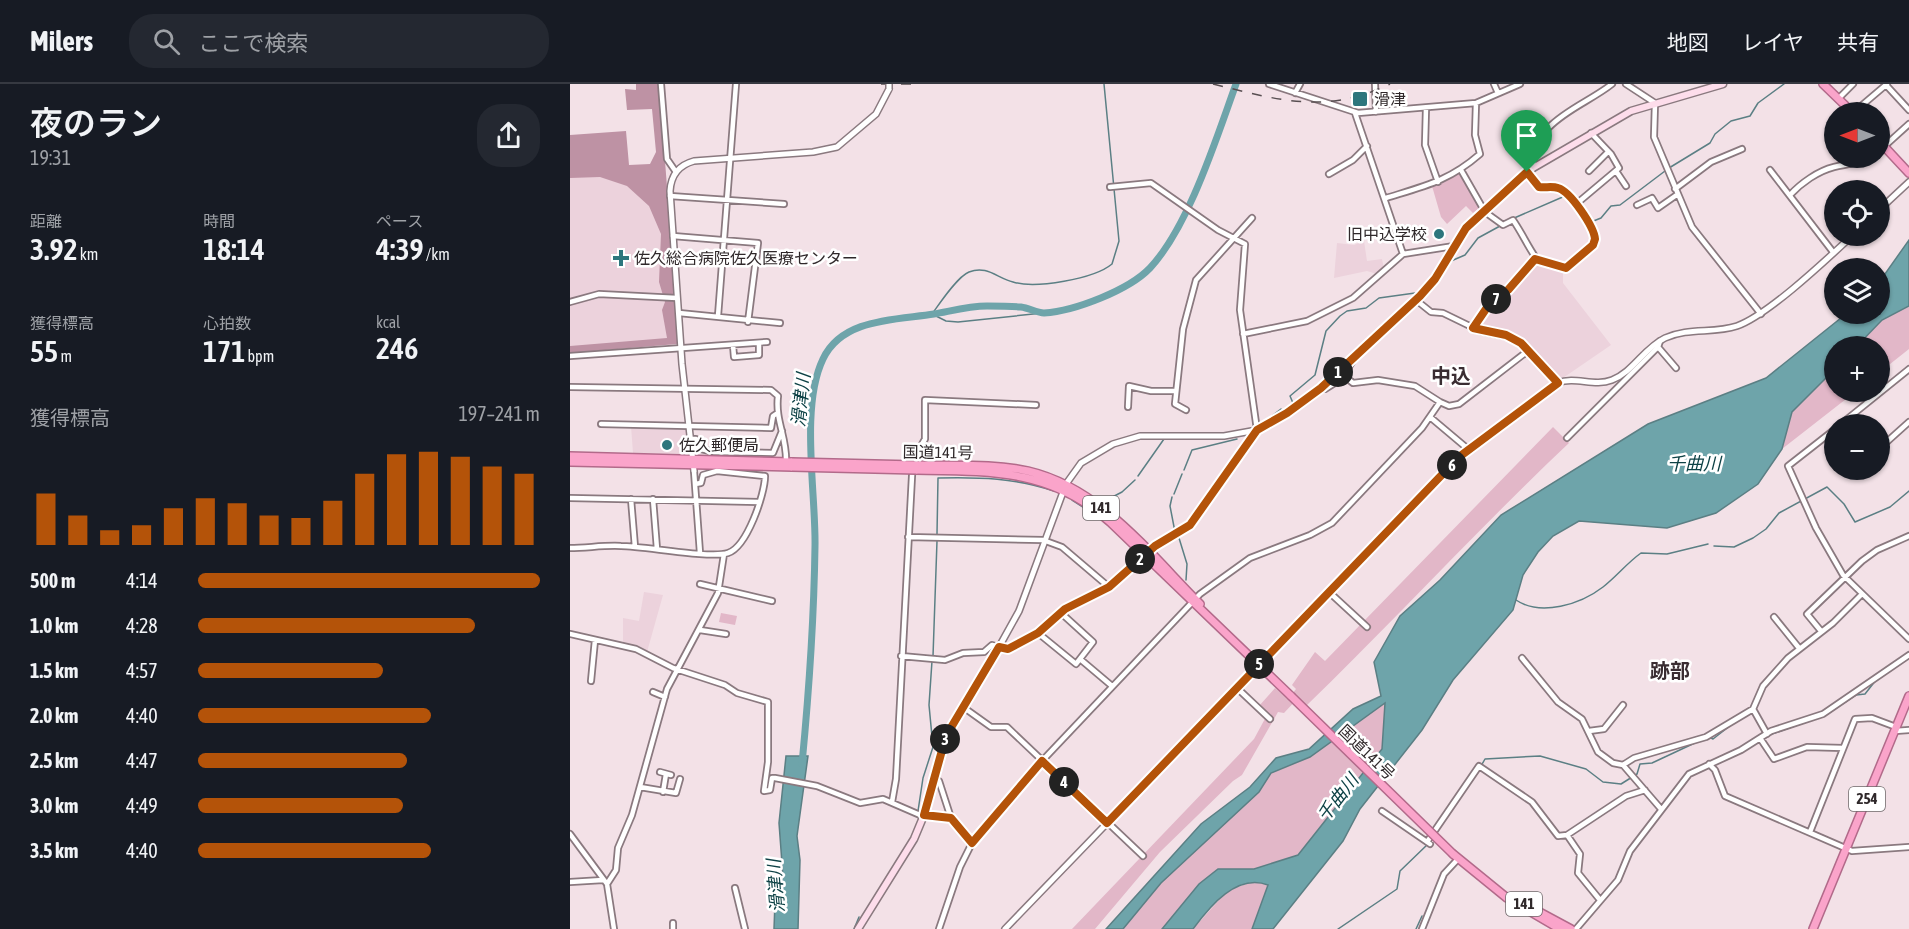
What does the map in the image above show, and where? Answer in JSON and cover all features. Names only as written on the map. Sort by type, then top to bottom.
[{"type":"highway","points":[[1823,84],[1841,102]]},
{"type":"highway","points":[[1890,153],[1909,173]]},
{"type":"highway","name":"国道141号","points":[[570,456],[693,465]]},
{"type":"highway","name":"国道141号","points":[[570,462],[1016,469],[1065,487],[1096,503],[1258,665],[1478,877],[1516,904],[1560,929]]},
{"type":"highway","name":"国道141号","points":[[1065,487],[1090,505],[1137,548],[1146,553]]},
{"type":"highway","name":"254","points":[[1814,929],[1909,696]]},
{"type":"highway","name":"国道141号","points":[[1478,877],[1570,929]]},
{"type":"main road","points":[[858,929],[902,861],[924,815],[942,745],[999,647],[1008,649],[1038,633],[1059,612],[1109,587],[1146,553],[1190,525],[1257,430],[1287,413],[1341,374],[1355,357],[1435,279],[1466,228],[1484,209],[1530,170],[1625,114],[1723,84]]},
{"type":"street","points":[[660,84],[667,159],[676,172]]},
{"type":"street","points":[[718,316],[736,84]]},
{"type":"street","points":[[1269,84],[1355,113],[1476,103],[1520,84]]},
{"type":"street","points":[[1295,93],[1300,84]]},
{"type":"street","points":[[1375,84],[1376,112]]},
{"type":"street","points":[[1494,84],[1498,93]]},
{"type":"street","points":[[1461,170],[1484,209],[1503,225],[1513,220],[1536,258],[1566,268],[1593,245],[1595,234],[1575,205],[1559,188],[1539,187],[1530,170],[1537,146],[1549,125],[1612,84]]},
{"type":"street","points":[[1626,84],[1655,103],[1654,137],[1695,232],[1761,314]]},
{"type":"street","points":[[1838,99],[1853,84]]},
{"type":"street","points":[[1865,102],[1886,85],[1909,110]]},
{"type":"street","points":[[700,553],[684,390],[670,196],[671,181],[676,172],[694,161],[813,152],[837,147],[876,114],[889,86]]},
{"type":"street","points":[[1386,198],[1438,182],[1461,170],[1480,154],[1475,135],[1476,103]]},
{"type":"street","points":[[1426,108],[1425,145],[1438,182]]},
{"type":"street","points":[[1355,113],[1404,254]]},
{"type":"street","points":[[1890,142],[1909,124]]},
{"type":"street","points":[[1575,205],[1619,166],[1591,133]]},
{"type":"street","points":[[1329,174],[1348,164],[1367,146]]},
{"type":"street","points":[[1637,205],[1652,198],[1658,208],[1711,162],[1742,149]]},
{"type":"street","points":[[1588,171],[1608,152]]},
{"type":"street","points":[[1790,195],[1800,184],[1832,168]]},
{"type":"street","points":[[1770,170],[1833,252]]},
{"type":"street","points":[[1616,171],[1626,186]]},
{"type":"street","points":[[1890,200],[1909,182]]},
{"type":"street","points":[[901,656],[945,660],[963,653],[984,652],[992,645],[999,647],[1019,611],[1065,487],[1081,463],[1113,444],[1131,438],[1156,435],[1228,435],[1257,430],[1240,310],[1245,244],[1198,217],[1151,183],[1113,187]]},
{"type":"street","points":[[670,196],[784,204]]},
{"type":"street","points":[[1186,410],[1175,404],[1176,391],[1183,330],[1196,280],[1252,218]]},
{"type":"street","points":[[673,236],[758,243],[748,322]]},
{"type":"street","points":[[1243,334],[1307,321],[1353,298],[1404,254],[1454,246]]},
{"type":"street","points":[[1005,929],[1468,449],[1558,383],[1566,381],[1600,383],[1614,380],[1659,344],[1685,332],[1735,327],[1761,314],[1840,246]]},
{"type":"street","points":[[1473,328],[1488,306],[1508,290],[1536,258]]},
{"type":"street","points":[[570,302],[599,294],[677,298]]},
{"type":"street","points":[[1416,300],[1429,311],[1443,313],[1473,328],[1506,335],[1529,350],[1558,383]]},
{"type":"street","points":[[679,313],[718,316],[748,322],[780,323]]},
{"type":"street","points":[[570,356],[767,342]]},
{"type":"street","points":[[734,345],[734,357],[759,355],[759,343]]},
{"type":"street","points":[[1659,344],[1676,368]]},
{"type":"street","points":[[1567,438],[1659,344]]},
{"type":"street","points":[[1341,374],[1356,384],[1378,380],[1414,386],[1449,406],[1459,404],[1529,350]]},
{"type":"street","points":[[1853,414],[1909,369]]},
{"type":"street","points":[[1128,407],[1129,386],[1151,391],[1176,391]]},
{"type":"street","points":[[570,387],[771,390],[778,396],[776,414],[790,464]]},
{"type":"street","points":[[892,802],[896,779],[901,656],[914,458],[925,439],[925,400],[1036,405]]},
{"type":"street","points":[[939,929],[960,867],[972,843],[1042,761],[1112,686],[1194,601],[1251,558],[1310,535],[1332,523],[1430,417],[1440,402]]},
{"type":"street","points":[[601,424],[771,428],[774,426],[773,416],[776,414]]},
{"type":"street","points":[[1430,417],[1468,449]]},
{"type":"street","points":[[1890,439],[1909,422]]},
{"type":"street","points":[[690,439],[696,439],[702,449],[714,452],[772,453],[782,431]]},
{"type":"street","points":[[1824,438],[1788,466],[1827,550],[1845,578],[1909,639]]},
{"type":"street","points":[[570,548],[635,547],[724,554],[734,549],[744,540],[765,484],[764,474],[714,471],[703,475],[701,483],[695,484]]},
{"type":"street","points":[[570,498],[759,502]]},
{"type":"street","points":[[631,499],[635,547]]},
{"type":"street","points":[[652,499],[657,549]]},
{"type":"street","points":[[908,537],[1045,541],[1062,547],[1109,587]]},
{"type":"street","points":[[1821,631],[1807,614],[1876,550],[1909,537]]},
{"type":"street","points":[[570,882],[605,882],[614,873],[618,848],[632,815],[665,697],[677,668],[700,630],[719,587],[724,554]]},
{"type":"street","points":[[700,584],[772,601]]},
{"type":"street","points":[[1329,592],[1367,627]]},
{"type":"street","points":[[1623,765],[1634,758],[1706,737],[1753,709],[1763,686],[1799,648],[1862,594]]},
{"type":"street","points":[[1038,633],[1076,664],[1093,642],[1059,612]]},
{"type":"street","points":[[1774,617],[1799,648]]},
{"type":"street","points":[[700,630],[726,634]]},
{"type":"street","points":[[570,634],[636,649],[677,668],[725,685],[736,693],[768,702],[770,715],[767,722],[768,762],[764,791],[770,790],[772,778],[775,778],[809,785],[860,802],[883,800],[924,815],[951,818]]},
{"type":"street","points":[[591,681],[596,640]]},
{"type":"street","points":[[1576,929],[1618,880],[1630,851],[1689,774],[1741,750],[1764,736],[1824,714],[1909,655]]},
{"type":"street","points":[[1522,658],[1558,702],[1582,719],[1598,752],[1613,763],[1623,765],[1661,809]]},
{"type":"street","points":[[1080,659],[1112,686]]},
{"type":"street","points":[[1236,687],[1270,719]]},
{"type":"street","points":[[653,692],[665,697]]},
{"type":"street","points":[[1589,731],[1604,729],[1623,705]]},
{"type":"street","points":[[963,707],[991,727],[1007,727],[1143,856]]},
{"type":"street","points":[[1753,709],[1774,759],[1807,747],[1844,748]]},
{"type":"street","points":[[1810,832],[1855,719],[1872,718],[1896,729],[1909,730]]},
{"type":"street","points":[[1709,764],[1716,770],[1725,796],[1852,851],[1909,847]]},
{"type":"street","points":[[1382,812],[1428,843],[1480,767],[1532,802],[1558,836],[1567,835],[1626,796],[1645,790]]},
{"type":"street","points":[[660,772],[669,775],[663,792]]},
{"type":"street","points":[[934,777],[939,781],[951,818],[972,843]]},
{"type":"street","points":[[640,786],[676,793],[680,779]]},
{"type":"street","points":[[570,834],[605,882],[614,929]]},
{"type":"street","points":[[1567,835],[1580,854],[1578,873],[1600,900]]},
{"type":"street","points":[[1422,929],[1444,874],[1456,856]]},
{"type":"street","points":[[735,888],[745,929]]},
{"type":"shaded area","points":[[636,84],[659,84],[679,341],[677,344],[570,353],[570,346],[667,338],[662,310],[665,302],[659,282],[661,234],[649,206],[627,186],[600,177],[570,178],[570,135],[626,131],[629,165],[650,164],[656,152],[652,109],[627,110],[625,89],[636,90]]},
{"type":"shaded area","name":"佐久総合病院佐久医療センター","points":[[665,166],[677,344],[570,353],[570,175]]},
{"type":"shaded area","points":[[1458,172],[1481,207],[1473,213],[1466,206],[1447,224],[1441,217],[1432,186]]},
{"type":"shaded area","points":[[1364,241],[1367,261],[1382,259],[1384,269],[1377,274],[1367,271],[1334,278],[1337,243],[1354,245]]},
{"type":"shaded area","points":[[1537,260],[1563,270],[1563,283],[1611,345],[1560,380],[1523,342],[1509,334],[1487,332],[1477,326],[1490,308],[1507,295]]},
{"type":"shaded area","points":[[1909,306],[1909,349],[1890,364],[1890,336],[1867,336],[1878,324],[1890,324],[1890,316]]},
{"type":"shaded area","points":[[1824,380],[1824,402],[1842,402],[1782,449],[1792,412]]},
{"type":"shaded area","points":[[631,426],[687,428],[689,451],[686,454],[633,453]]},
{"type":"shaded area","points":[[1553,427],[1569,443],[1306,706],[1298,698],[1284,713],[1278,712],[1242,775],[1160,852],[1095,929],[1072,929],[1254,739],[1267,715],[1259,706],[1275,688],[1288,699],[1296,689],[1292,685],[1315,652],[1325,661]]},
{"type":"shaded area","points":[[644,592],[663,595],[647,652],[637,645],[623,642],[623,618],[639,621]]},
{"type":"shaded area","points":[[721,613],[737,616],[735,625],[719,622]]},
{"type":"shaded area","points":[[1385,702],[1382,749],[1298,855],[1254,869],[1218,869],[1199,884],[1162,929],[1123,929],[1161,883],[1259,792],[1271,773],[1310,757]]},
{"type":"shaded area","points":[[1256,881],[1268,885],[1252,929],[1193,929],[1228,890]]},
{"type":"water","name":"千曲川","points":[[1909,240],[1909,306],[1890,316],[1890,267]]},
{"type":"water","name":"千曲川","points":[[1834,324],[1878,324],[1867,336],[1824,336],[1824,380],[1792,412],[1782,449],[1758,484],[1716,513],[1667,528],[1579,521],[1553,536],[1538,552],[1523,575],[1513,610],[1453,680],[1422,730],[1360,809],[1343,841],[1273,929],[1252,929],[1268,885],[1257,883],[1246,884],[1225,894],[1193,929],[1162,929],[1199,884],[1218,869],[1254,869],[1298,855],[1382,749],[1385,703],[1310,757],[1271,773],[1259,792],[1161,883],[1123,929],[1106,929],[1201,824],[1250,787],[1276,758],[1309,749],[1353,709],[1381,696],[1374,662],[1400,616],[1440,580],[1501,515],[1648,424],[1766,378]]},
{"type":"water","points":[[786,756],[808,756],[797,836],[800,860],[798,929],[774,929],[775,902],[783,877],[779,823]]},
{"type":"waterway","points":[[1043,313],[958,322],[946,321],[932,314],[954,285],[964,275],[975,270],[987,271],[1013,282],[1035,284],[1079,278],[1112,264],[1119,241],[1104,84]]},
{"type":"waterway","name":"滑津川","points":[[802,764],[811,655],[814,573],[812,401],[823,359],[843,336],[871,323],[980,306],[1021,307],[1044,313],[1086,304],[1129,284],[1150,268],[1177,229],[1200,181],[1236,84]]},
{"type":"waterway","points":[[1669,168],[1710,143],[1715,134],[1731,121],[1750,116],[1758,103],[1784,84]]},
{"type":"waterway","points":[[1591,222],[1601,218],[1611,206],[1620,205],[1665,171]]},
{"type":"waterway","points":[[1512,219],[1565,196]]},
{"type":"waterway","points":[[1568,199],[1585,221]]},
{"type":"waterway","points":[[1451,261],[1465,255],[1478,238],[1500,226]]},
{"type":"waterway","points":[[1439,280],[1443,274]]},
{"type":"waterway","points":[[1293,403],[1290,396],[1315,375],[1326,331],[1340,316],[1347,311],[1366,308],[1379,298],[1415,293]]},
{"type":"waterway","points":[[1268,419],[1281,409]]},
{"type":"waterway","points":[[1138,476],[1164,439]]},
{"type":"waterway","points":[[1184,470],[1192,450],[1237,439]]},
{"type":"waterway","points":[[1174,494],[1182,474]]},
{"type":"waterway","points":[[937,534],[938,478],[997,479],[1026,483],[1054,491]]},
{"type":"waterway","points":[[1103,502],[1122,492],[1135,480]]},
{"type":"waterway","points":[[1714,546],[1734,547],[1753,538],[1766,529],[1779,513],[1827,487],[1844,504],[1855,522],[1890,507],[1909,491]]},
{"type":"waterway","points":[[1172,497],[1170,506],[1175,532]]},
{"type":"waterway","points":[[1072,500],[1089,511]]},
{"type":"waterway","points":[[1179,538],[1187,564],[1186,580]]},
{"type":"waterway","points":[[933,656],[937,541]]},
{"type":"waterway","points":[[1516,600],[1537,608],[1572,603],[1584,599],[1603,587],[1641,553],[1667,554],[1708,544]]},
{"type":"waterway","points":[[918,811],[923,778],[933,747],[929,705],[932,661]]},
{"type":"waterway","points":[[1827,714],[1856,695],[1865,694],[1876,680]]},
{"type":"waterway","points":[[1769,735],[1823,716]]},
{"type":"waterway","points":[[1709,737],[1713,739],[1731,725]]},
{"type":"waterway","points":[[1481,766],[1485,759],[1540,756],[1586,769],[1603,782],[1621,784],[1637,774],[1640,764],[1652,763],[1699,741]]},
{"type":"waterway","points":[[1338,929],[1397,889],[1400,871],[1428,844]]},
{"type":"waterway","points":[[1416,929],[1422,916]]},
{"type":"waterway","points":[[854,929],[859,917]]},
{"type":"railway","points":[[881,84],[914,84]]},
{"type":"railway","points":[[1213,84],[1302,102],[1344,99],[1367,94],[1390,84]]},
{"type":"place","name":"滑津","points":[[1360,99]]},
{"type":"place","name":"旧中込学校","points":[[1439,234]]},
{"type":"place","name":"佐久総合病院佐久医療センター","points":[[621,258]]},
{"type":"place","name":"佐久郵便局","points":[[667,445]]},
{"type":"district","name":"中込","points":[[1451,376]]},
{"type":"district","name":"跡部","points":[[1670,671]]},
{"type":"route","points":[[1527,172],[1539,187],[1557,188],[1567,193],[1586,217],[1595,234],[1593,245],[1566,268],[1536,258],[1504,294],[1492,301],[1473,328],[1487,333],[1506,335],[1521,343],[1558,383],[1459,457],[1107,823],[1042,761],[972,843],[955,826],[951,818],[924,815],[937,760],[946,736],[999,647],[1008,649],[1038,633],[1059,612],[1109,587],[1155,546],[1181,533],[1190,525],[1217,485],[1231,470],[1257,430],[1287,413],[1321,388],[1420,296],[1435,279],[1456,242],[1473,219],[1527,172]]}]
